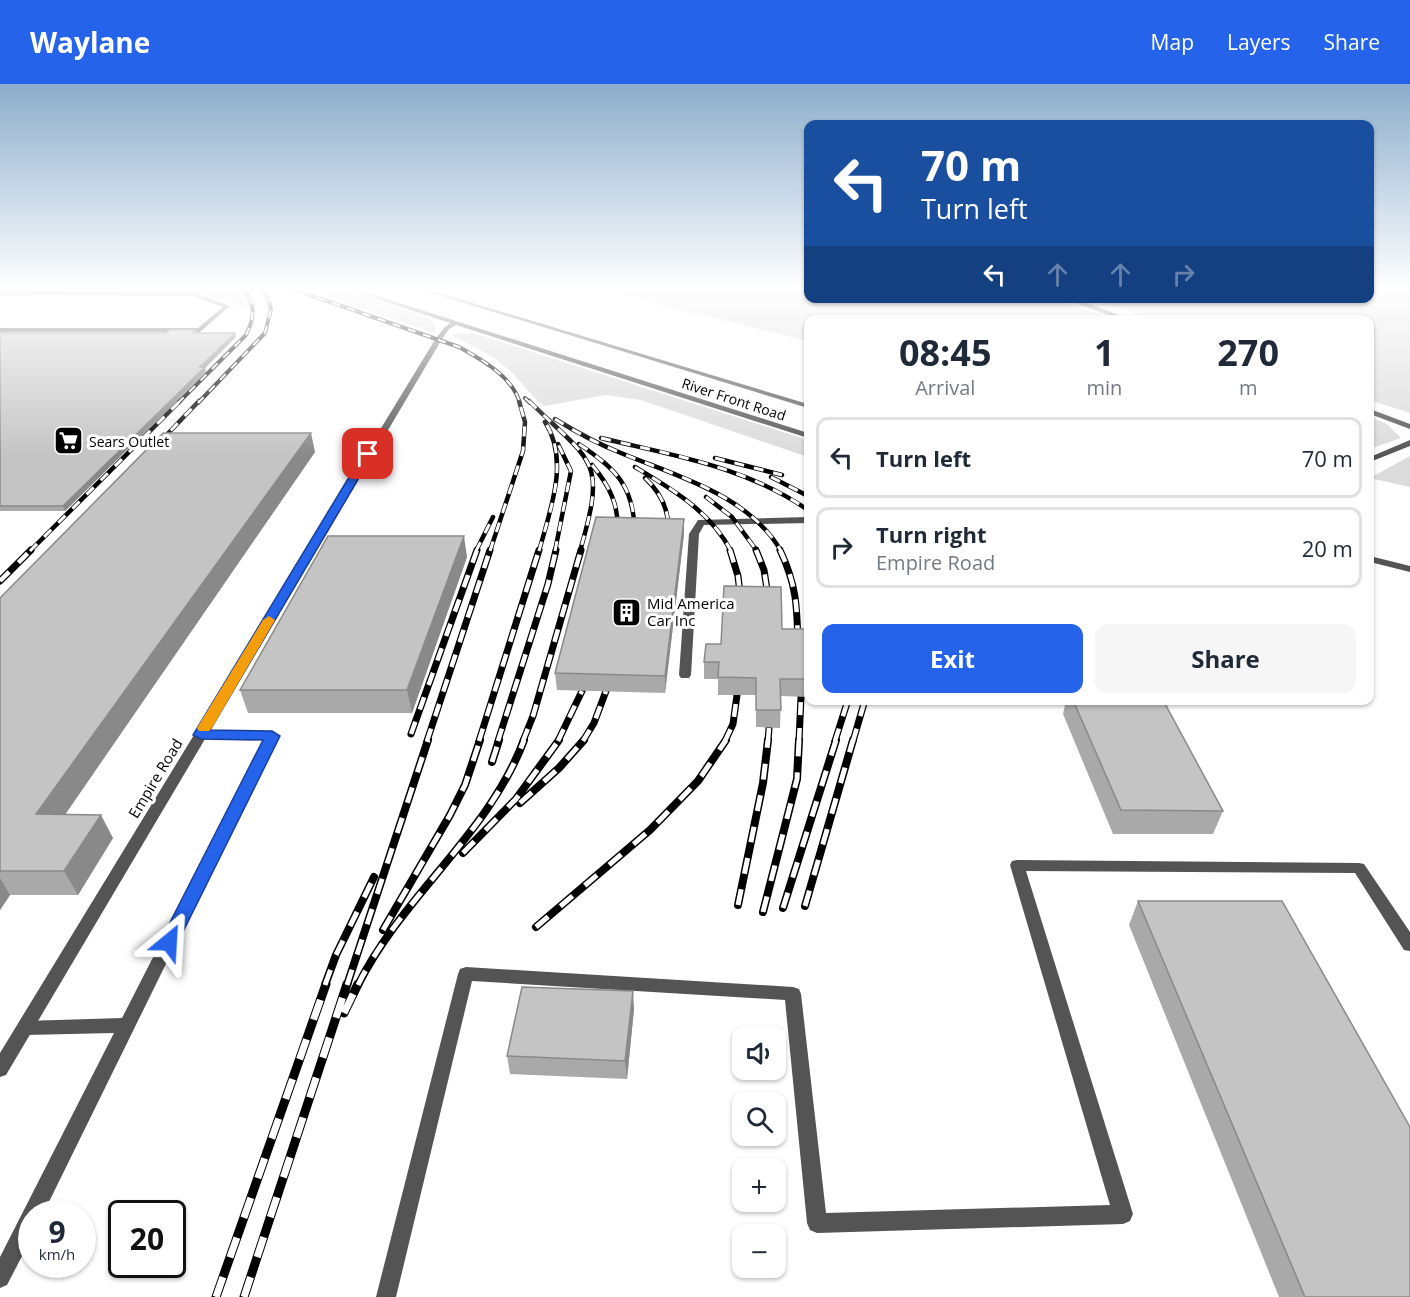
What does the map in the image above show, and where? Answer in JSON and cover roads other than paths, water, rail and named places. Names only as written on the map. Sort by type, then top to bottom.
[{"type":"street","name":"Empire Road","points":[[0,1070],[436,344]]},
{"type":"street","name":"River Front Road","points":[[519,344],[804,435]]},
{"type":"street","name":"River Front Road","points":[[605,344],[804,404]]},
{"type":"street","points":[[1374,413],[1410,427]]},
{"type":"street","points":[[1374,458],[1410,443]]},
{"type":"street","points":[[685,675],[696,528],[701,522],[711,521],[804,520]]},
{"type":"street","points":[[1374,560],[1410,570]]},
{"type":"street","points":[[39,1200],[272,736],[201,735]]},
{"type":"street","points":[[386,1297],[466,974],[793,994],[817,1223],[1123,1214],[1017,865],[1359,868],[1410,945]]},
{"type":"street","points":[[25,1028],[127,1025]]},
{"type":"street","points":[[0,1278],[18,1242]]},
{"type":"railway","points":[[0,581],[237,344]]},
{"type":"railway","points":[[198,403],[255,344]]},
{"type":"railway","points":[[449,344],[459,347],[495,370],[510,385],[520,403]]},
{"type":"railway","points":[[525,398],[530,403]]},
{"type":"railway","points":[[157,445],[199,401]]},
{"type":"railway","points":[[490,551],[523,451],[525,422],[519,401]]},
{"type":"railway","points":[[529,401],[568,438],[589,465],[593,479],[592,497],[580,551]]},
{"type":"railway","points":[[555,419],[604,446],[687,479],[731,501],[750,515],[781,551]]},
{"type":"railway","points":[[539,551],[556,486],[557,469],[552,437],[545,422]]},
{"type":"railway","points":[[601,438],[708,464],[759,483],[804,508]]},
{"type":"railway","points":[[555,551],[571,471],[558,444]]},
{"type":"railway","points":[[579,444],[604,462],[621,481],[631,503],[635,534]]},
{"type":"railway","points":[[715,458],[782,475]]},
{"type":"railway","points":[[592,465],[604,480],[612,496],[617,514],[617,533]]},
{"type":"railway","points":[[635,467],[677,493],[701,513],[712,524],[731,551]]},
{"type":"railway","points":[[771,477],[804,494]]},
{"type":"railway","points":[[645,478],[656,490],[666,510],[668,533]]},
{"type":"railway","points":[[706,497],[732,517],[757,551]]},
{"type":"railway","points":[[476,551],[493,517]]},
{"type":"railway","points":[[411,734],[477,550]]},
{"type":"railway","points":[[427,741],[490,550]]},
{"type":"railway","points":[[479,741],[539,550]]},
{"type":"railway","points":[[498,741],[548,584],[556,550]]},
{"type":"railway","points":[[523,741],[533,716],[581,550]]},
{"type":"railway","points":[[730,550],[738,576],[741,602]]},
{"type":"railway","points":[[756,550],[764,570],[769,602]]},
{"type":"railway","points":[[780,550],[790,575],[795,597],[798,646]]},
{"type":"railway","points":[[558,741],[582,691]]},
{"type":"railway","points":[[583,741],[594,723],[606,691]]},
{"type":"railway","points":[[725,741],[733,724],[737,695]]},
{"type":"railway","points":[[799,741],[801,697]]},
{"type":"railway","points":[[835,741],[846,705]]},
{"type":"railway","points":[[853,741],[864,705]]},
{"type":"railway","points":[[768,741],[769,728]]},
{"type":"railway","points":[[347,985],[428,740]]},
{"type":"railway","points":[[383,930],[450,815],[465,785],[480,740]]},
{"type":"railway","points":[[492,762],[499,740]]},
{"type":"railway","points":[[358,985],[376,953],[398,922],[468,835],[489,805],[509,774],[524,740]]},
{"type":"railway","points":[[463,853],[516,799],[559,740]]},
{"type":"railway","points":[[520,803],[559,768],[584,740]]},
{"type":"railway","points":[[536,927],[650,830],[698,781],[726,740]]},
{"type":"railway","points":[[738,905],[763,783],[768,740]]},
{"type":"railway","points":[[763,912],[797,779],[799,740]]},
{"type":"railway","points":[[783,908],[836,740]]},
{"type":"railway","points":[[805,906],[853,740]]},
{"type":"railway","points":[[325,985],[336,955],[374,877]]},
{"type":"railway","points":[[216,1297],[326,984]]},
{"type":"railway","points":[[244,1297],[347,984]]},
{"type":"railway","points":[[344,1013],[358,984]]},
{"type":"place","name":"Sears Outlet","points":[[68,441]]},
{"type":"place","name":"Mid America Car Inc","points":[[626,612]]}]
